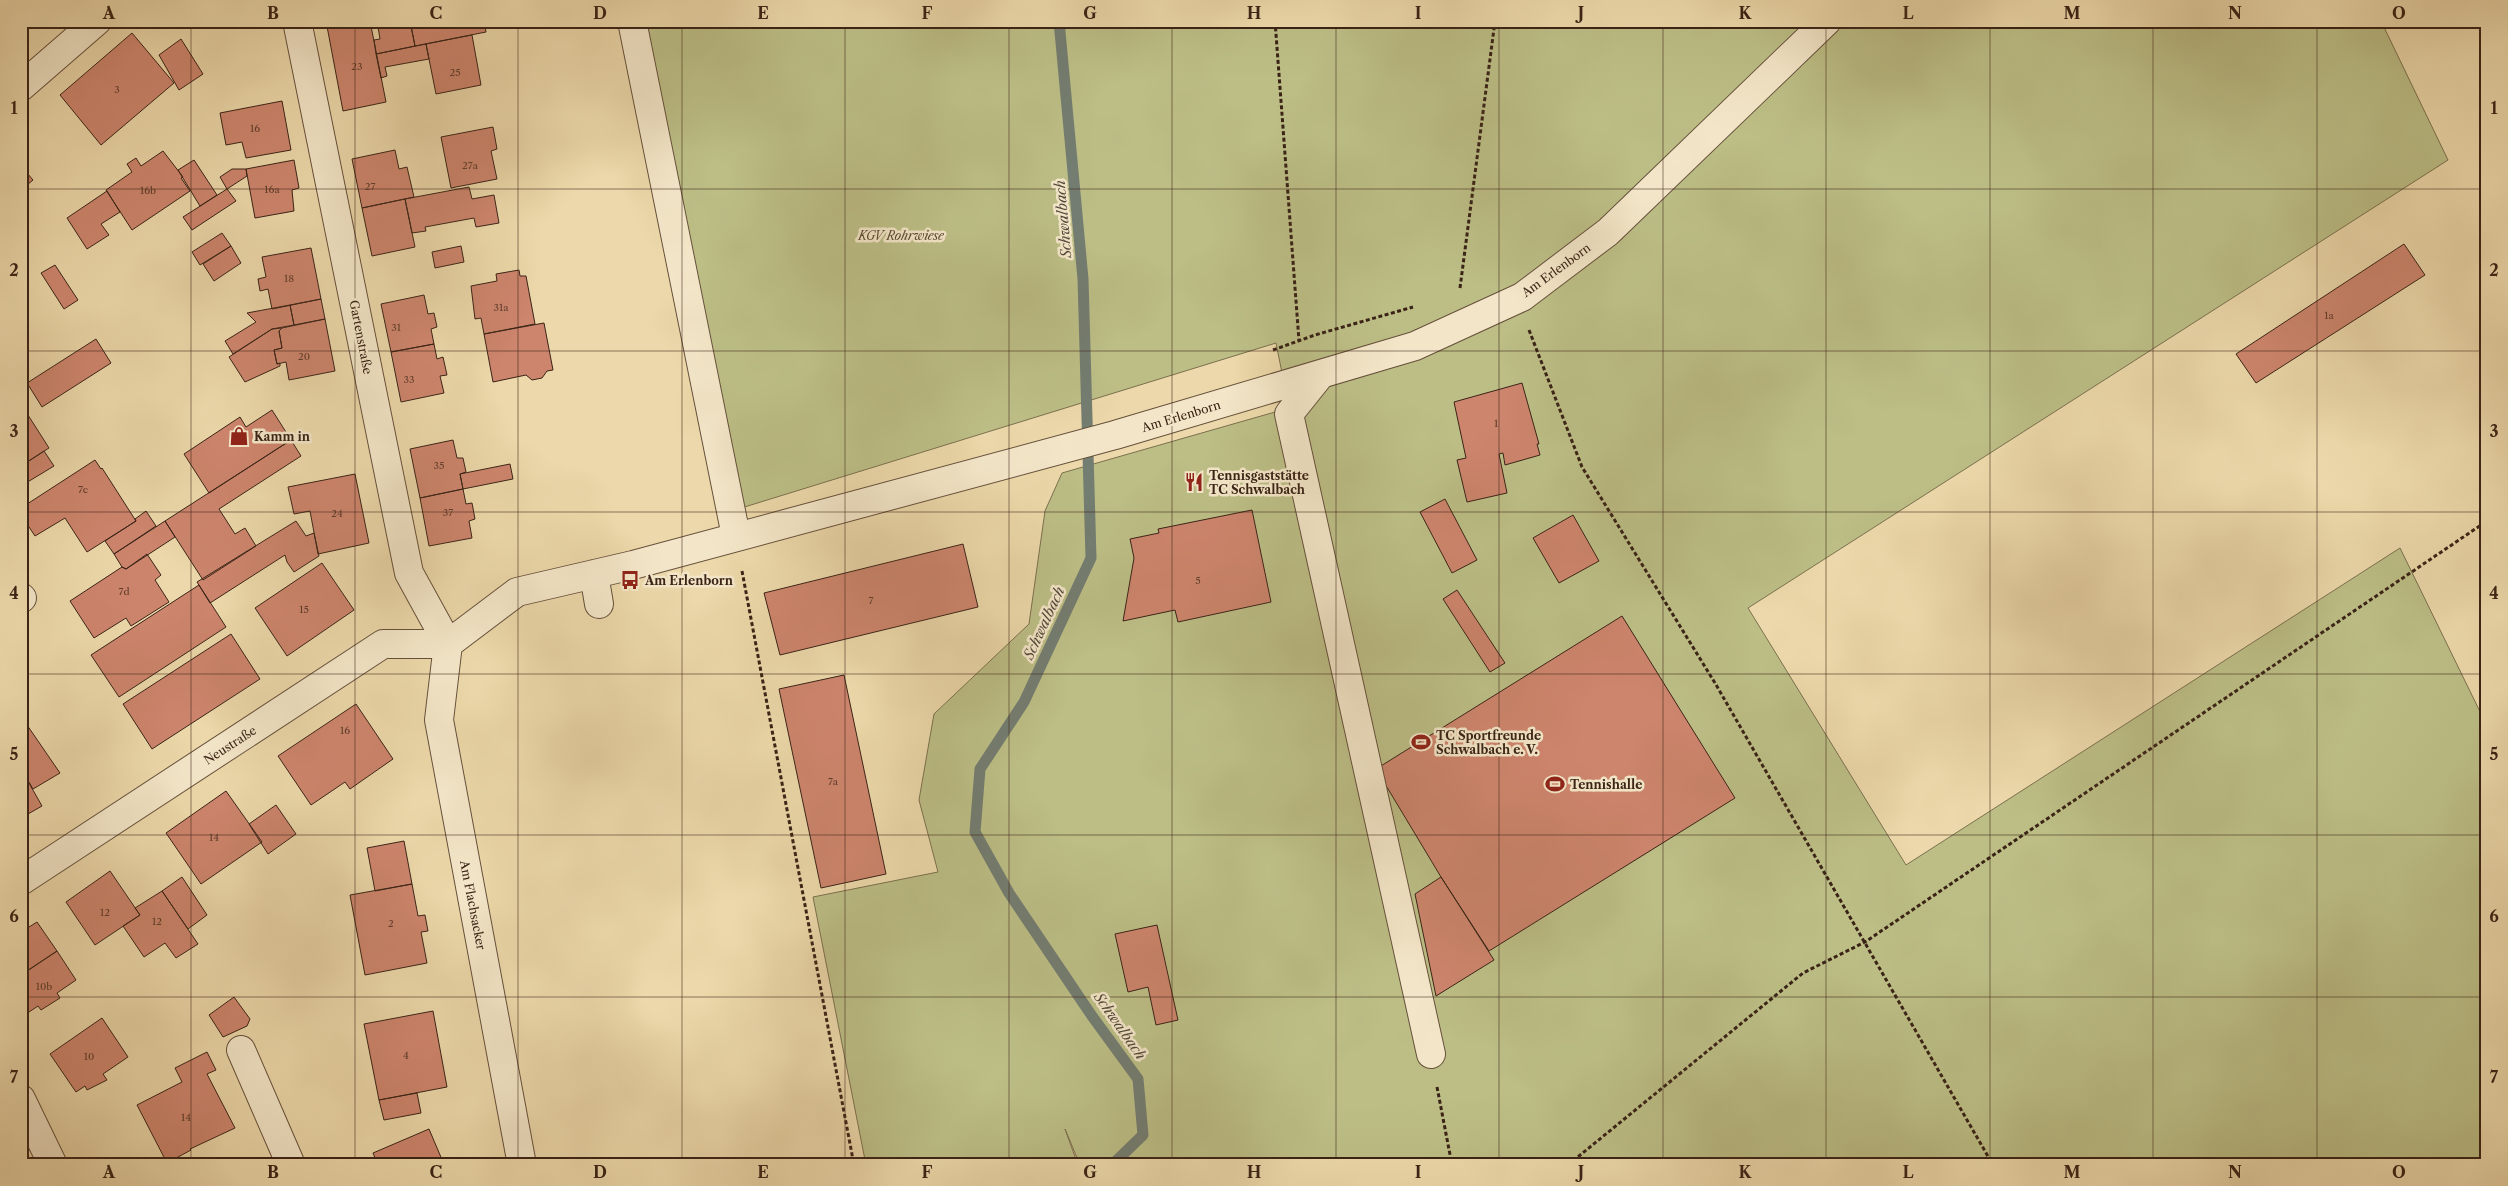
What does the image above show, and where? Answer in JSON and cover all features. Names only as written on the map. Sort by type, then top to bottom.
[{"type":"street","points":[[21,87],[97,21]]},
{"type":"street","name":"Gartenstraße","points":[[297,21],[409,573],[448,644]]},
{"type":"street","points":[[632,21],[736,536]]},
{"type":"street","name":"Am Erlenborn","points":[[448,644],[517,592],[633,565],[1115,435],[1415,346],[1522,297],[1608,232],[1827,21]]},
{"type":"street","points":[[1321,374],[1289,414],[1431,1054]]},
{"type":"street","points":[[594,574],[600,604]]},
{"type":"street","name":"Neustraße","points":[[21,881],[383,644],[448,644]]},
{"type":"street","name":"Am Flachsacker","points":[[448,644],[439,720],[522,1165]]},
{"type":"street","points":[[241,1050],[292,1165]]},
{"type":"street","points":[[21,1098],[53,1165]]},
{"type":"path","points":[[1275,21],[1299,341],[1414,306]]},
{"type":"path","points":[[1460,294],[1495,21]]},
{"type":"path","points":[[1530,334],[1582,467],[1715,683],[1993,1165]]},
{"type":"path","points":[[1568,1165],[1803,973],[1865,942],[2487,521]]},
{"type":"path","points":[[736,536],[854,1165]]},
{"type":"path","points":[[1431,1054],[1452,1165]]},
{"type":"green space","name":"KGV Rohrwiese","points":[[639,21],[2381,21],[2448,160],[1748,608],[1906,865],[2400,548],[2487,726],[2487,1165],[1080,1165],[1065,1129],[1078,1165],[866,1165],[813,897],[938,872],[919,800],[934,714],[1029,624],[1045,511],[1062,473],[1289,408],[1276,343],[738,509]]},
{"type":"building","points":[[40,21],[54,21],[46,28]]},
{"type":"building","points":[[326,21],[370,21],[386,102],[343,111]]},
{"type":"building","points":[[377,21],[410,21],[415,46],[376,54],[374,40],[380,39]]},
{"type":"building","points":[[410,21],[484,21],[486,32],[415,46]]},
{"type":"building","points":[[132,33],[174,83],[101,145],[60,95]]},
{"type":"building","points":[[472,35],[481,85],[436,94],[426,44]]},
{"type":"building","points":[[181,39],[203,74],[179,90],[159,55]]},
{"type":"building","points":[[426,44],[429,59],[385,67],[387,76],[381,78],[376,54]]},
{"type":"building","points":[[282,101],[291,150],[246,158],[242,142],[226,145],[220,113]]},
{"type":"building","points":[[493,127],[497,149],[491,151],[497,179],[451,188],[441,137]]},
{"type":"building","points":[[395,150],[399,169],[407,167],[414,197],[362,208],[352,159]]},
{"type":"building","points":[[163,151],[183,177],[181,178],[190,191],[132,230],[106,190],[132,172],[127,164],[136,158],[141,166]]},
{"type":"building","points":[[194,160],[217,195],[200,206],[178,170]]},
{"type":"building","points":[[294,160],[299,188],[292,190],[294,211],[255,218],[246,169]]},
{"type":"building","points":[[21,166],[33,180],[21,190]]},
{"type":"building","points":[[232,169],[246,169],[247,176],[227,189],[220,177]]},
{"type":"building","points":[[469,187],[472,199],[494,195],[499,223],[476,227],[474,218],[425,227],[426,231],[412,233],[405,199]]},
{"type":"building","points":[[227,189],[236,201],[192,230],[183,217]]},
{"type":"building","points":[[107,191],[120,212],[101,224],[109,235],[87,249],[67,218]]},
{"type":"building","points":[[405,199],[415,247],[372,256],[362,208]]},
{"type":"building","points":[[222,233],[231,246],[200,265],[192,252]]},
{"type":"building","points":[[2404,244],[2425,275],[2256,383],[2236,354]]},
{"type":"building","points":[[231,246],[241,263],[214,281],[203,264]]},
{"type":"building","points":[[461,246],[464,262],[435,268],[432,252]]},
{"type":"building","points":[[311,248],[321,299],[272,309],[268,289],[260,291],[258,279],[266,277],[262,257]]},
{"type":"building","points":[[55,265],[78,300],[64,309],[41,273]]},
{"type":"building","points":[[519,270],[520,276],[526,276],[535,324],[484,334],[481,318],[475,319],[471,286],[497,281],[496,274]]},
{"type":"building","points":[[424,295],[428,314],[434,313],[437,327],[431,329],[434,344],[391,352],[381,304]]},
{"type":"building","points":[[321,299],[325,319],[294,325],[290,305]]},
{"type":"building","points":[[290,305],[294,325],[272,329],[233,354],[225,341],[256,322],[247,313]]},
{"type":"building","points":[[325,319],[335,371],[289,380],[286,362],[277,364],[274,350],[282,348],[279,331],[282,328]]},
{"type":"building","points":[[544,323],[553,370],[547,371],[542,378],[532,380],[526,375],[493,382],[484,334]]},
{"type":"building","points":[[282,328],[279,331],[282,348],[274,350],[277,364],[280,363],[280,366],[245,382],[229,357],[272,329]]},
{"type":"building","points":[[96,339],[111,363],[42,407],[27,383]]},
{"type":"building","points":[[434,344],[437,359],[443,357],[447,375],[440,376],[444,393],[401,402],[391,352]]},
{"type":"building","points":[[1522,383],[1539,444],[1537,444],[1540,455],[1505,465],[1503,453],[1499,454],[1507,493],[1467,502],[1457,460],[1466,458],[1454,402]]},
{"type":"building","points":[[21,404],[49,448],[21,466]]},
{"type":"building","points":[[272,410],[291,440],[209,493],[184,454],[240,417],[246,427]]},
{"type":"building","points":[[291,440],[301,456],[219,509],[235,534],[245,528],[256,546],[203,580],[165,521]]},
{"type":"building","points":[[453,440],[457,458],[463,458],[466,472],[460,474],[463,489],[420,498],[410,449]]},
{"type":"building","points":[[44,451],[54,466],[21,486],[21,466]]},
{"type":"building","points":[[95,460],[136,521],[87,552],[65,518],[35,536],[21,515],[21,508]]},
{"type":"building","points":[[510,464],[513,479],[463,489],[460,474]]},
{"type":"building","points":[[355,474],[369,543],[318,554],[310,511],[294,514],[288,487]]},
{"type":"building","points":[[463,489],[466,504],[472,503],[475,519],[469,521],[472,538],[429,546],[420,498]]},
{"type":"building","points":[[1445,499],[1477,560],[1452,573],[1420,512]]},
{"type":"building","points":[[1252,510],[1271,602],[1178,622],[1175,610],[1123,621],[1134,558],[1130,539],[1159,533],[1158,529]]},
{"type":"building","points":[[146,511],[156,526],[114,554],[105,541],[136,521],[135,519]]},
{"type":"building","points":[[1573,515],[1599,561],[1559,583],[1533,538]]},
{"type":"building","points":[[165,521],[175,537],[126,569],[122,567],[114,554]]},
{"type":"building","points":[[296,521],[306,536],[314,533],[319,556],[294,572],[287,562],[285,555],[210,603],[197,582]]},
{"type":"building","points":[[963,544],[978,607],[780,655],[764,593]]},
{"type":"building","points":[[147,554],[161,575],[155,580],[169,602],[131,626],[126,618],[94,638],[70,601],[122,567],[126,569]]},
{"type":"building","points":[[322,563],[354,610],[287,656],[255,608]]},
{"type":"building","points":[[199,585],[226,627],[119,697],[91,655]]},
{"type":"building","points":[[1457,590],[1505,663],[1490,672],[1443,599]]},
{"type":"building","name":"Tennishalle","points":[[1622,616],[1735,798],[1489,951],[1441,877],[1376,769]]},
{"type":"building","points":[[231,634],[260,679],[152,749],[123,704]]},
{"type":"building","points":[[844,675],[886,874],[821,888],[779,689]]},
{"type":"building","points":[[356,704],[393,759],[350,789],[345,782],[311,805],[278,756]]},
{"type":"building","points":[[27,725],[60,773],[33,789],[21,769],[21,729]]},
{"type":"building","points":[[21,769],[42,806],[21,818]]},
{"type":"building","points":[[226,791],[262,842],[201,884],[166,833]]},
{"type":"building","points":[[276,805],[296,834],[268,854],[249,824]]},
{"type":"building","points":[[404,841],[412,884],[375,891],[367,848]]},
{"type":"building","points":[[110,871],[140,915],[95,945],[66,902]]},
{"type":"building","points":[[182,877],[207,915],[188,929],[162,891]]},
{"type":"building","points":[[1441,877],[1494,960],[1436,996],[1415,894]]},
{"type":"building","points":[[412,884],[418,916],[425,915],[428,931],[421,932],[427,963],[365,975],[350,895]]},
{"type":"building","points":[[162,891],[198,944],[176,958],[165,943],[144,957],[123,926],[140,915],[135,908]]},
{"type":"building","points":[[37,922],[57,951],[21,975],[21,932]]},
{"type":"building","points":[[1157,925],[1178,1020],[1156,1025],[1148,987],[1128,992],[1115,934]]},
{"type":"building","points":[[57,951],[76,980],[57,993],[60,998],[41,1010],[38,1006],[23,1016],[21,975]]},
{"type":"building","points":[[234,997],[250,1019],[247,1026],[223,1037],[209,1015]]},
{"type":"building","points":[[433,1011],[447,1087],[379,1100],[364,1024]]},
{"type":"building","points":[[102,1018],[128,1057],[103,1074],[107,1080],[87,1090],[85,1086],[76,1092],[50,1054]]},
{"type":"building","points":[[207,1052],[216,1070],[207,1074],[235,1128],[190,1149],[167,1163],[137,1105],[182,1082],[175,1068]]},
{"type":"building","points":[[417,1093],[421,1113],[384,1120],[379,1100]]},
{"type":"building","points":[[429,1129],[443,1162],[436,1165],[378,1165],[373,1153]]},
{"type":"waterway","name":"Schwalbach","points":[[1059,21],[1083,279],[1091,558],[1024,702],[980,769],[975,832],[1009,893],[1092,1016],[1138,1079],[1143,1135],[1112,1165]]},
{"type":"place","name":"Kamm in","points":[[239,436]]},
{"type":"place","name":"Tennisgaststätte TC Schwalbach","points":[[1194,482]]},
{"type":"place","name":"Am Erlenborn","points":[[630,580]]},
{"type":"place","name":"TC Sportfreunde Schwalbach e. V.","points":[[1421,742]]},
{"type":"place","name":"Tennishalle","points":[[1555,784]]}]
